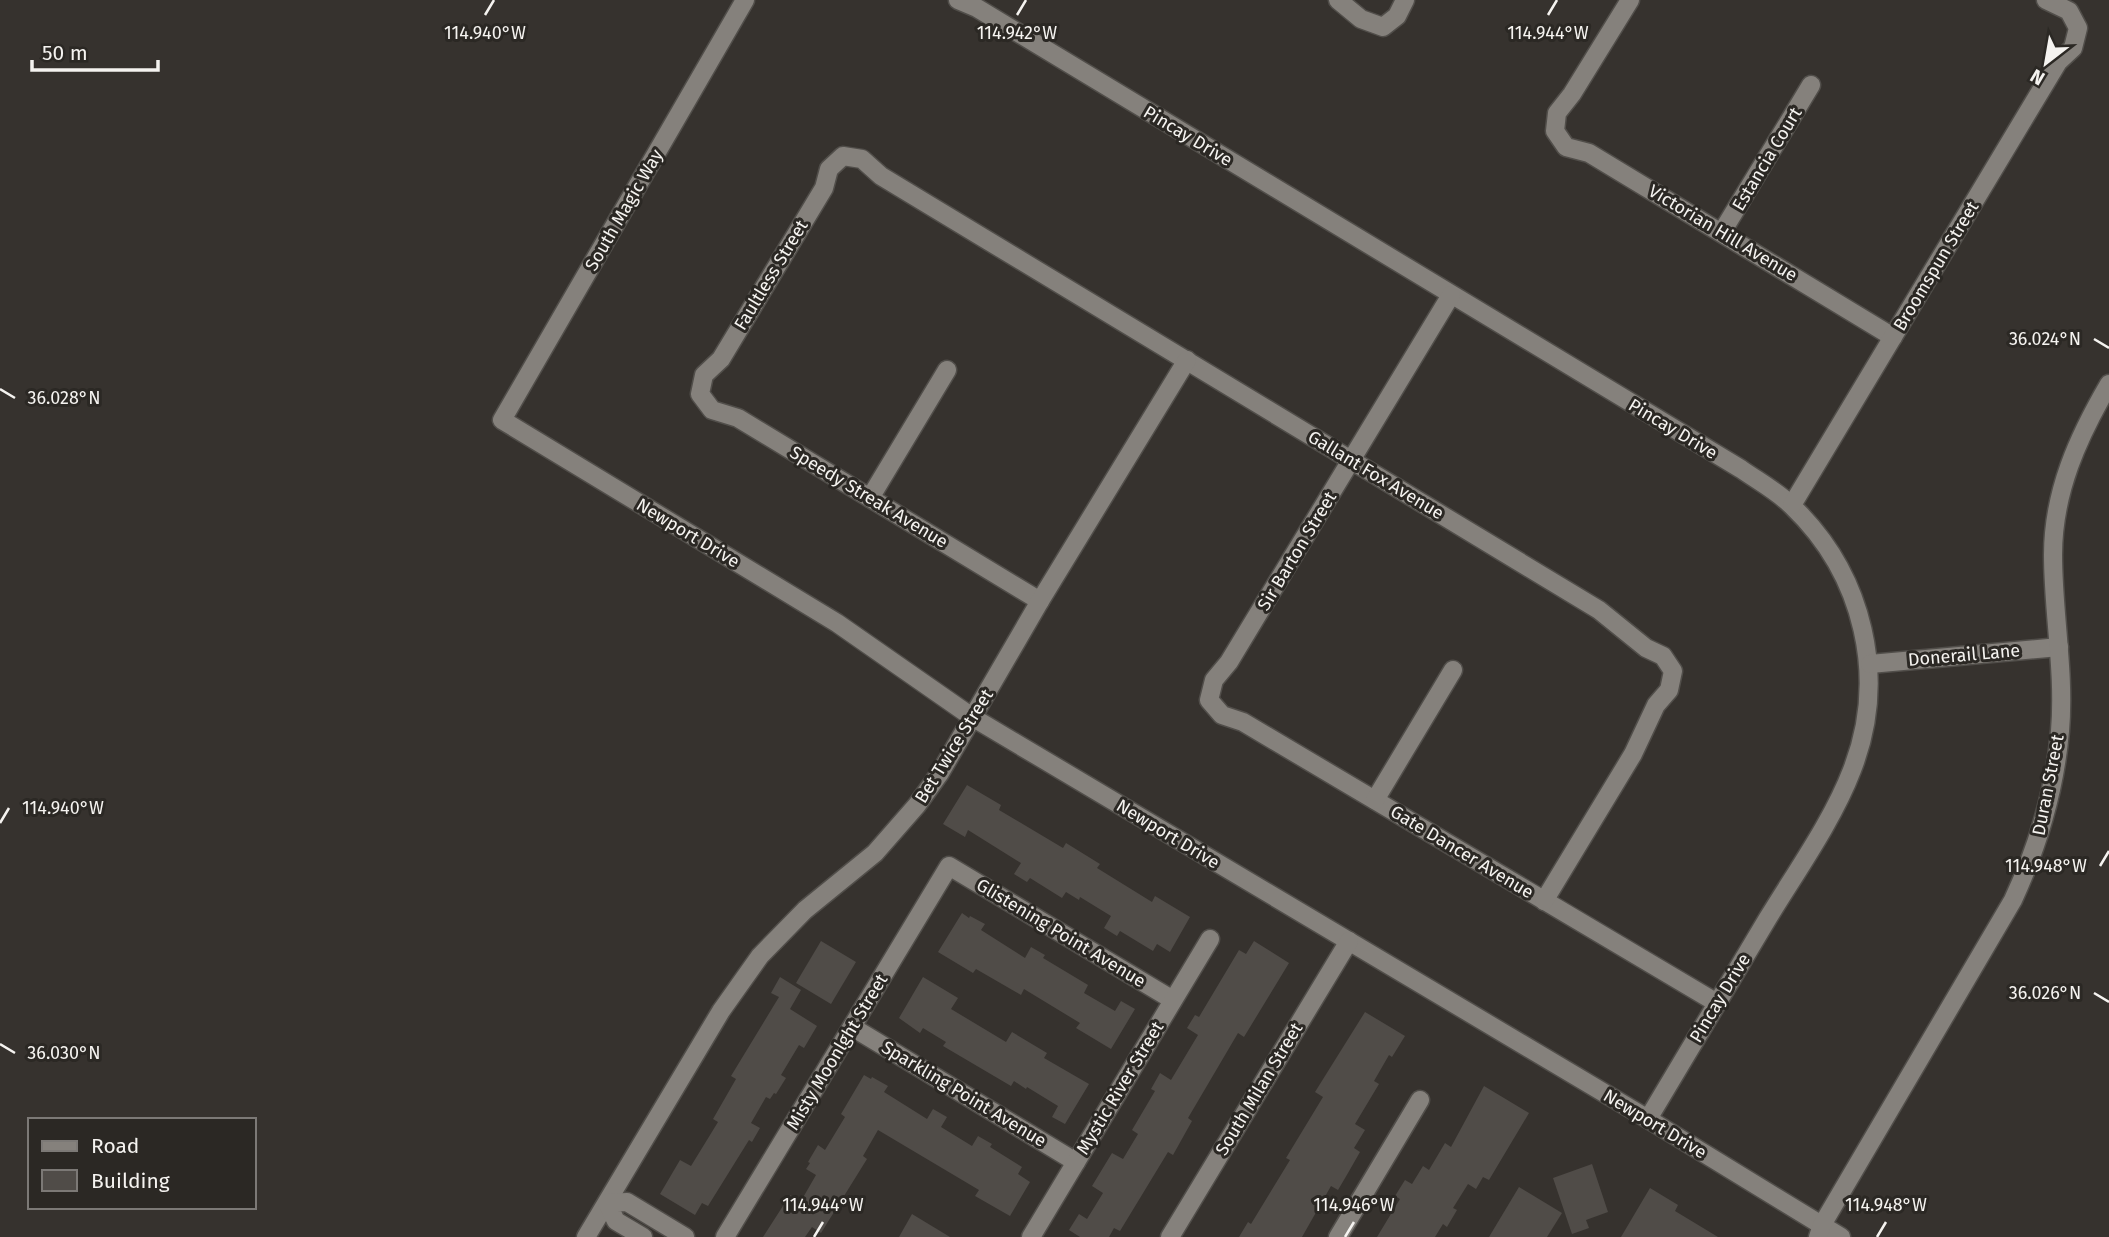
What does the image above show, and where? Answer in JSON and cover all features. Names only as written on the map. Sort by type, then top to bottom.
[{"type":"street","name":"South Magic Way","points":[[502,420],[745,0]]},
{"type":"street","name":"Pincay Drive","points":[[958,0],[988,15],[1741,469],[1791,505],[1815,530],[1835,561],[1851,593],[1870,664],[1866,721],[1852,771],[1822,828],[1648,1119]]},
{"type":"street","points":[[1338,0],[1361,19],[1383,27],[1397,16],[1405,0]]},
{"type":"street","name":"Victorian Hill Avenue","points":[[1630,0],[1572,94],[1557,113],[1555,131],[1566,147],[1589,153],[1894,337]]},
{"type":"street","name":"Broomspun Street","points":[[1791,505],[2058,62],[2073,48],[2078,27],[2069,11],[2046,0]]},
{"type":"street","name":"Estancia Court","points":[[1722,232],[1811,85]]},
{"type":"street","name":"Gallant Fox Avenue","points":[[843,156],[862,159],[881,176],[1599,610],[1646,648],[1664,656],[1673,671],[1669,690],[1656,705],[1633,754],[1544,901]]},
{"type":"street","name":"Faultless Street","points":[[700,394],[704,375],[721,359],[824,188],[829,169],[843,156]]},
{"type":"street","name":"Sir Barton Street","points":[[1209,700],[1214,680],[1229,662],[1451,295]]},
{"type":"street","name":"Bet Twice Street","points":[[586,1237],[721,1011],[760,956],[798,917],[865,862],[896,831],[940,773],[1040,601],[1187,360]]},
{"type":"street","points":[[870,498],[947,370]]},
{"type":"street","name":"Duran Street","points":[[1820,1231],[1990,942],[2028,868],[2040,834],[2060,729],[2059,647],[2053,553],[2059,502],[2076,446],[2109,384]]},
{"type":"street","name":"Speedy Streak Avenue","points":[[700,394],[712,410],[738,418],[1040,601]]},
{"type":"street","name":"Newport Drive","points":[[502,420],[836,623],[972,718],[1648,1119],[1820,1231],[1841,1237]]},
{"type":"street","name":"Donerail Lane","points":[[1870,664],[2059,647]]},
{"type":"street","points":[[1375,800],[1453,670]]},
{"type":"street","name":"Gate Dancer Avenue","points":[[1209,700],[1222,715],[1243,722],[1717,1003]]},
{"type":"street","name":"Glistening Point Avenue","points":[[949,866],[1173,1000]]},
{"type":"street","name":"Misty Moonlght Street","points":[[725,1237],[949,866]]},
{"type":"street","name":"Mystic River Street","points":[[1031,1237],[1210,939]]},
{"type":"street","name":"South Milan Street","points":[[1170,1237],[1349,941]]},
{"type":"street","name":"Sparkling Point Avenue","points":[[852,1027],[1076,1162]]},
{"type":"street","points":[[1338,1237],[1420,1100]]},
{"type":"street","points":[[643,1237],[616,1221],[607,1203],[627,1202],[685,1237]]},
{"type":"street","points":[[1802,1237],[1820,1231]]},
{"type":"building","points":[[967,785],[1001,805],[999,810],[1063,848],[1066,843],[1100,864],[1097,868],[1152,902],[1155,896],[1190,917],[1170,952],[1157,944],[1153,951],[1120,931],[1117,936],[1104,928],[1111,916],[1080,897],[1079,900],[1066,892],[1062,898],[1030,878],[1027,882],[1014,874],[1021,863],[968,830],[965,837],[943,824]]},
{"type":"building","points":[[962,913],[985,924],[981,930],[1025,958],[1031,947],[1045,955],[1043,958],[1088,985],[1084,993],[1115,1011],[1121,1001],[1135,1009],[1111,1049],[1076,1028],[1080,1023],[1024,989],[1021,995],[976,969],[973,973],[938,952]]},
{"type":"building","points":[[821,941],[856,962],[831,1004],[796,983]]},
{"type":"building","points":[[1254,941],[1289,963],[1244,1037],[1238,1033],[1188,1118],[1192,1121],[1173,1155],[1168,1152],[1120,1231],[1114,1228],[1109,1237],[1080,1237],[1069,1230],[1079,1214],[1087,1219],[1103,1193],[1092,1186],[1112,1153],[1123,1159],[1138,1134],[1132,1130],[1155,1091],[1151,1089],[1160,1073],[1171,1080],[1198,1035],[1187,1028],[1195,1015],[1199,1017],[1239,950],[1246,954]]},
{"type":"building","points":[[780,977],[801,990],[790,1009],[817,1026],[804,1048],[799,1045],[781,1075],[786,1078],[776,1094],[770,1099],[766,1097],[751,1123],[760,1128],[752,1142],[749,1140],[708,1206],[702,1203],[695,1215],[660,1194],[680,1160],[691,1166],[718,1122],[713,1119],[736,1079],[731,1076],[779,997],[771,993]]},
{"type":"building","points":[[923,977],[958,998],[951,1009],[1006,1042],[1012,1032],[1047,1053],[1044,1058],[1089,1084],[1065,1124],[1052,1117],[1058,1106],[1014,1081],[1011,1086],[943,1046],[946,1042],[923,1028],[920,1033],[899,1018]]},
{"type":"building","points":[[1365,1012],[1405,1036],[1392,1057],[1389,1055],[1374,1081],[1379,1084],[1355,1124],[1365,1130],[1354,1148],[1360,1152],[1338,1190],[1331,1186],[1302,1237],[1239,1237],[1248,1222],[1251,1224],[1290,1160],[1286,1158],[1323,1097],[1315,1092]]},
{"type":"building","points":[[864,1075],[888,1086],[884,1092],[927,1119],[933,1109],[947,1117],[941,1127],[972,1146],[978,1136],[1022,1167],[1018,1174],[1030,1182],[1010,1216],[975,1196],[979,1190],[878,1130],[863,1156],[867,1159],[821,1233],[812,1227],[805,1237],[763,1237],[790,1195],[801,1201],[816,1175],[806,1169],[810,1163],[808,1162],[818,1145],[825,1150],[845,1117],[841,1114]]},
{"type":"building","points":[[1484,1086],[1529,1113],[1489,1180],[1483,1177],[1476,1189],[1468,1184],[1453,1208],[1457,1210],[1447,1227],[1443,1224],[1435,1237],[1377,1237],[1400,1199],[1395,1196],[1405,1180],[1412,1184],[1423,1166],[1429,1170],[1445,1143],[1451,1147]]},
{"type":"building","points":[[1592,1164],[1608,1212],[1586,1220],[1589,1228],[1572,1234],[1553,1178]]},
{"type":"building","points":[[1519,1187],[1562,1213],[1547,1237],[1489,1237]]},
{"type":"building","points":[[1650,1188],[1678,1205],[1675,1211],[1718,1237],[1621,1237]]},
{"type":"building","points":[[912,1214],[950,1237],[899,1237]]}]
